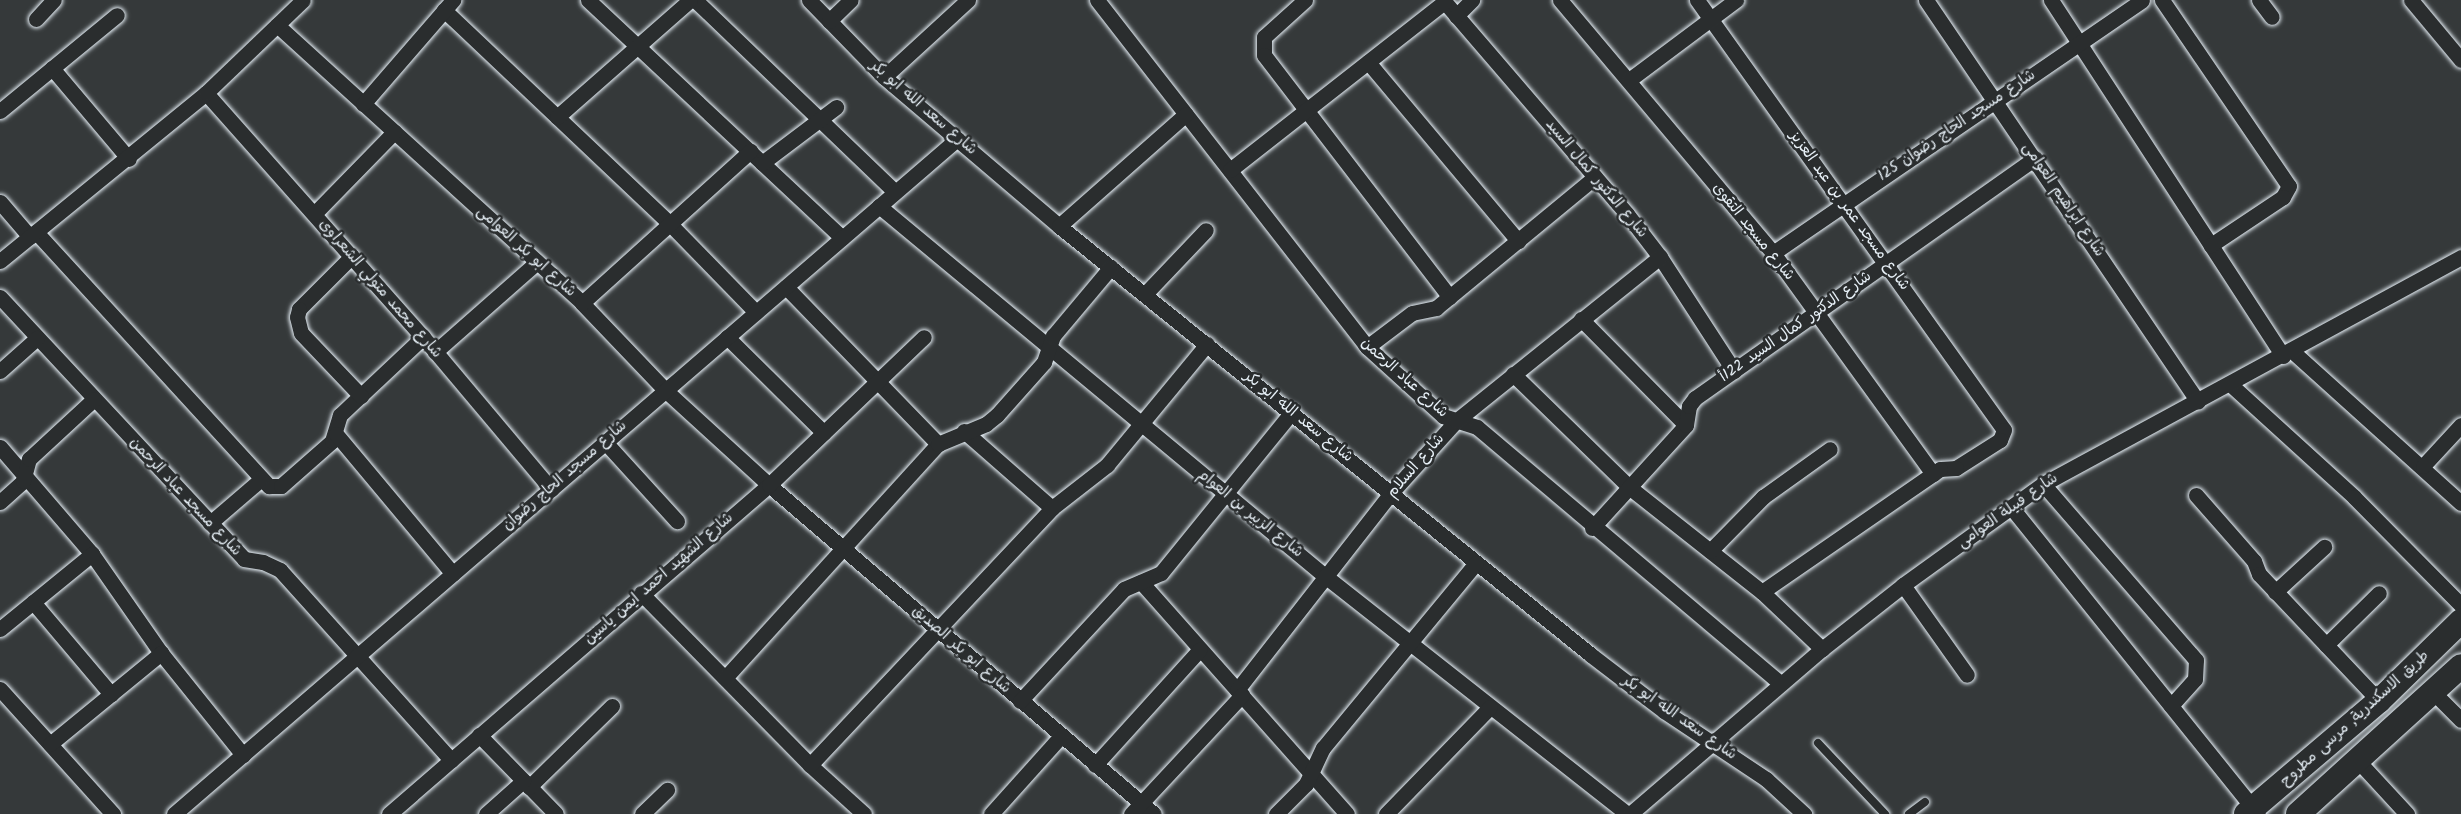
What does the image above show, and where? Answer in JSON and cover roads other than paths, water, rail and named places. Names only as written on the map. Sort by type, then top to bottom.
[{"type":"main road","name":"طريق الاسكندرية, مرسى مطروح","points":[[2252,812],[2379,700],[2461,621]]},
{"type":"main road","points":[[2298,814],[2359,762],[2461,666]]},
{"type":"street","points":[[36,20],[54,0]]},
{"type":"street","points":[[0,261],[129,159],[206,93],[303,0]]},
{"type":"street","points":[[588,0],[842,238]]},
{"type":"street","points":[[558,117],[639,48],[690,0]]},
{"type":"street","points":[[695,0],[822,118],[896,192]]},
{"type":"street","name":"شارع سعد الله ابو بكر","points":[[809,0],[884,77],[1059,226],[1292,412],[1476,564],[1664,711],[1766,779],[1804,814]]},
{"type":"street","points":[[829,21],[852,0]]},
{"type":"street","points":[[884,77],[968,0]]},
{"type":"street","name":"شارع عباد الرحمن","points":[[1097,0],[1367,347],[1443,416],[1477,427],[1592,528],[1711,621],[1780,683]]},
{"type":"street","points":[[1305,0],[1264,37],[1264,55],[1450,297]]},
{"type":"street","points":[[1456,15],[1472,0]]},
{"type":"street","name":"شارع مسجد التقوى","points":[[1560,0],[1773,253],[1933,474]]},
{"type":"street","name":"شارع مسجد عمر بن عبد العزيز","points":[[1696,0],[2002,423],[2004,434],[2000,440],[1956,468],[1933,474]]},
{"type":"street","points":[[1629,80],[1736,0]]},
{"type":"street","name":"شارع ابراهيم العوامى","points":[[1926,0],[2198,401]]},
{"type":"street","points":[[2051,0],[2211,245],[2288,354],[2423,466],[2461,503]]},
{"type":"street","name":"شارع مسجد الحاج رضوان 125","points":[[1773,253],[2142,0]]},
{"type":"street","points":[[2162,0],[2289,186],[2283,197],[2211,245]]},
{"type":"street","points":[[2259,0],[2272,17]]},
{"type":"street","points":[[2411,0],[2461,60]]},
{"type":"street","points":[[1230,170],[1444,1]]},
{"type":"street","name":"شارع الدكتور كمال السيد","points":[[1444,1],[1595,177],[1660,257],[1734,371]]},
{"type":"street","points":[[363,104],[449,5],[558,117],[670,224],[756,312]]},
{"type":"street","points":[[0,111],[117,15]]},
{"type":"street","name":"شارع ابو بكر العوامى","points":[[277,25],[582,303],[665,390],[769,485]]},
{"type":"street","points":[[1368,62],[1518,241]]},
{"type":"street","points":[[52,68],[129,159]]},
{"type":"street","name":"شارع محمد متولي الشعراوى","points":[[206,93],[423,337],[551,489]]},
{"type":"street","points":[[762,163],[837,107]]},
{"type":"street","points":[[1059,226],[1186,114]]},
{"type":"street","points":[[314,214],[394,132]]},
{"type":"street","name":"شارع مسجد الحاج رضوان","points":[[174,814],[957,139]]},
{"type":"street","points":[[582,303],[750,151]]},
{"type":"street","name":"شارع الدكتور كمال السيد 122أ","points":[[1592,528],[1686,425],[1691,402],[2035,158]]},
{"type":"street","points":[[1367,347],[1412,313],[1432,311],[1595,177]]},
{"type":"street","points":[[0,202],[33,234],[260,480],[269,486],[281,486],[336,434],[340,415],[423,337]]},
{"type":"street","name":"شارع الزبير بن العوام","points":[[879,206],[1325,576],[1629,814]]},
{"type":"street","points":[[1145,294],[1206,230]]},
{"type":"street","points":[[352,256],[299,309],[297,317],[301,333],[361,396]]},
{"type":"street","name":"شارع السلام","points":[[1136,809],[1239,693],[1325,576],[1391,494],[1456,421],[1660,257]]},
{"type":"street","name":"شارع قبيلة العوامى","points":[[1629,814],[1822,649],[1903,585],[2043,484],[2288,354],[2461,257]]},
{"type":"street","points":[[435,352],[537,262]]},
{"type":"street","points":[[724,678],[938,444],[964,431],[986,424],[997,415],[1044,362],[1048,347],[1111,267]]},
{"type":"street","points":[[786,287],[938,444]]},
{"type":"street","name":"شارع مسجد عباد الرحمن","points":[[0,297],[244,559],[263,562],[279,570],[451,760]]},
{"type":"street","points":[[1581,319],[1686,425]]},
{"type":"street","points":[[727,337],[824,433]]},
{"type":"street","name":"شارع الشهيد احمد ايمن ياسين","points":[[389,814],[641,593],[769,485],[924,337]]},
{"type":"street","points":[[0,371],[37,338]]},
{"type":"street","points":[[810,765],[939,631],[1052,508],[1107,465],[1208,344]]},
{"type":"street","points":[[1514,374],[1629,487],[1762,592],[1822,649]]},
{"type":"street","points":[[2230,384],[2354,497],[2461,605]]},
{"type":"street","points":[[0,502],[20,484],[28,459],[94,399]]},
{"type":"street","points":[[1020,701],[1124,589],[1161,573],[1292,412]]},
{"type":"street","points":[[2423,466],[2461,425]]},
{"type":"street","points":[[964,431],[1052,508]]},
{"type":"street","points":[[336,434],[453,574]]},
{"type":"street","points":[[605,442],[677,521]]},
{"type":"street","points":[[0,447],[92,554],[161,653],[243,755]]},
{"type":"street","points":[[1710,551],[1763,497],[1830,449]]},
{"type":"street","points":[[1762,592],[1933,474]]},
{"type":"street","points":[[210,523],[260,480]]},
{"type":"street","points":[[2043,484],[2196,660],[2195,679],[2171,706]]},
{"type":"street","name":"شارع ابو بكر الصديق","points":[[769,485],[1095,765],[1136,809],[1154,814]]},
{"type":"street","points":[[2196,495],[2254,561],[2259,574],[2275,592],[2379,700]]},
{"type":"street","points":[[2011,507],[2171,706],[2252,812]]},
{"type":"street","points":[[2275,592],[2324,547]]},
{"type":"street","points":[[0,628],[92,554]]},
{"type":"street","points":[[1276,814],[1312,774],[1323,748],[1476,564]]},
{"type":"street","points":[[1142,582],[1347,814]]},
{"type":"street","points":[[1903,585],[1966,675]]},
{"type":"street","points":[[641,593],[810,765],[864,814]]},
{"type":"street","points":[[2326,645],[2379,593]]},
{"type":"street","points":[[33,602],[111,694]]},
{"type":"street","points":[[1095,765],[1200,649]]},
{"type":"street","points":[[50,744],[161,653]]},
{"type":"street","points":[[0,689],[113,814]]},
{"type":"street","points":[[2434,693],[2461,720]]},
{"type":"street","points":[[486,814],[526,784],[612,706]]},
{"type":"street","points":[[1386,814],[1490,707]]},
{"type":"street","points":[[479,735],[556,814]]},
{"type":"street","points":[[991,814],[1061,736]]},
{"type":"street","points":[[2359,762],[2406,814]]},
{"type":"street","points":[[642,814],[667,790]]},
{"type":"lane","points":[[1818,743],[1885,814]]},
{"type":"lane","points":[[1909,814],[1925,802]]}]
